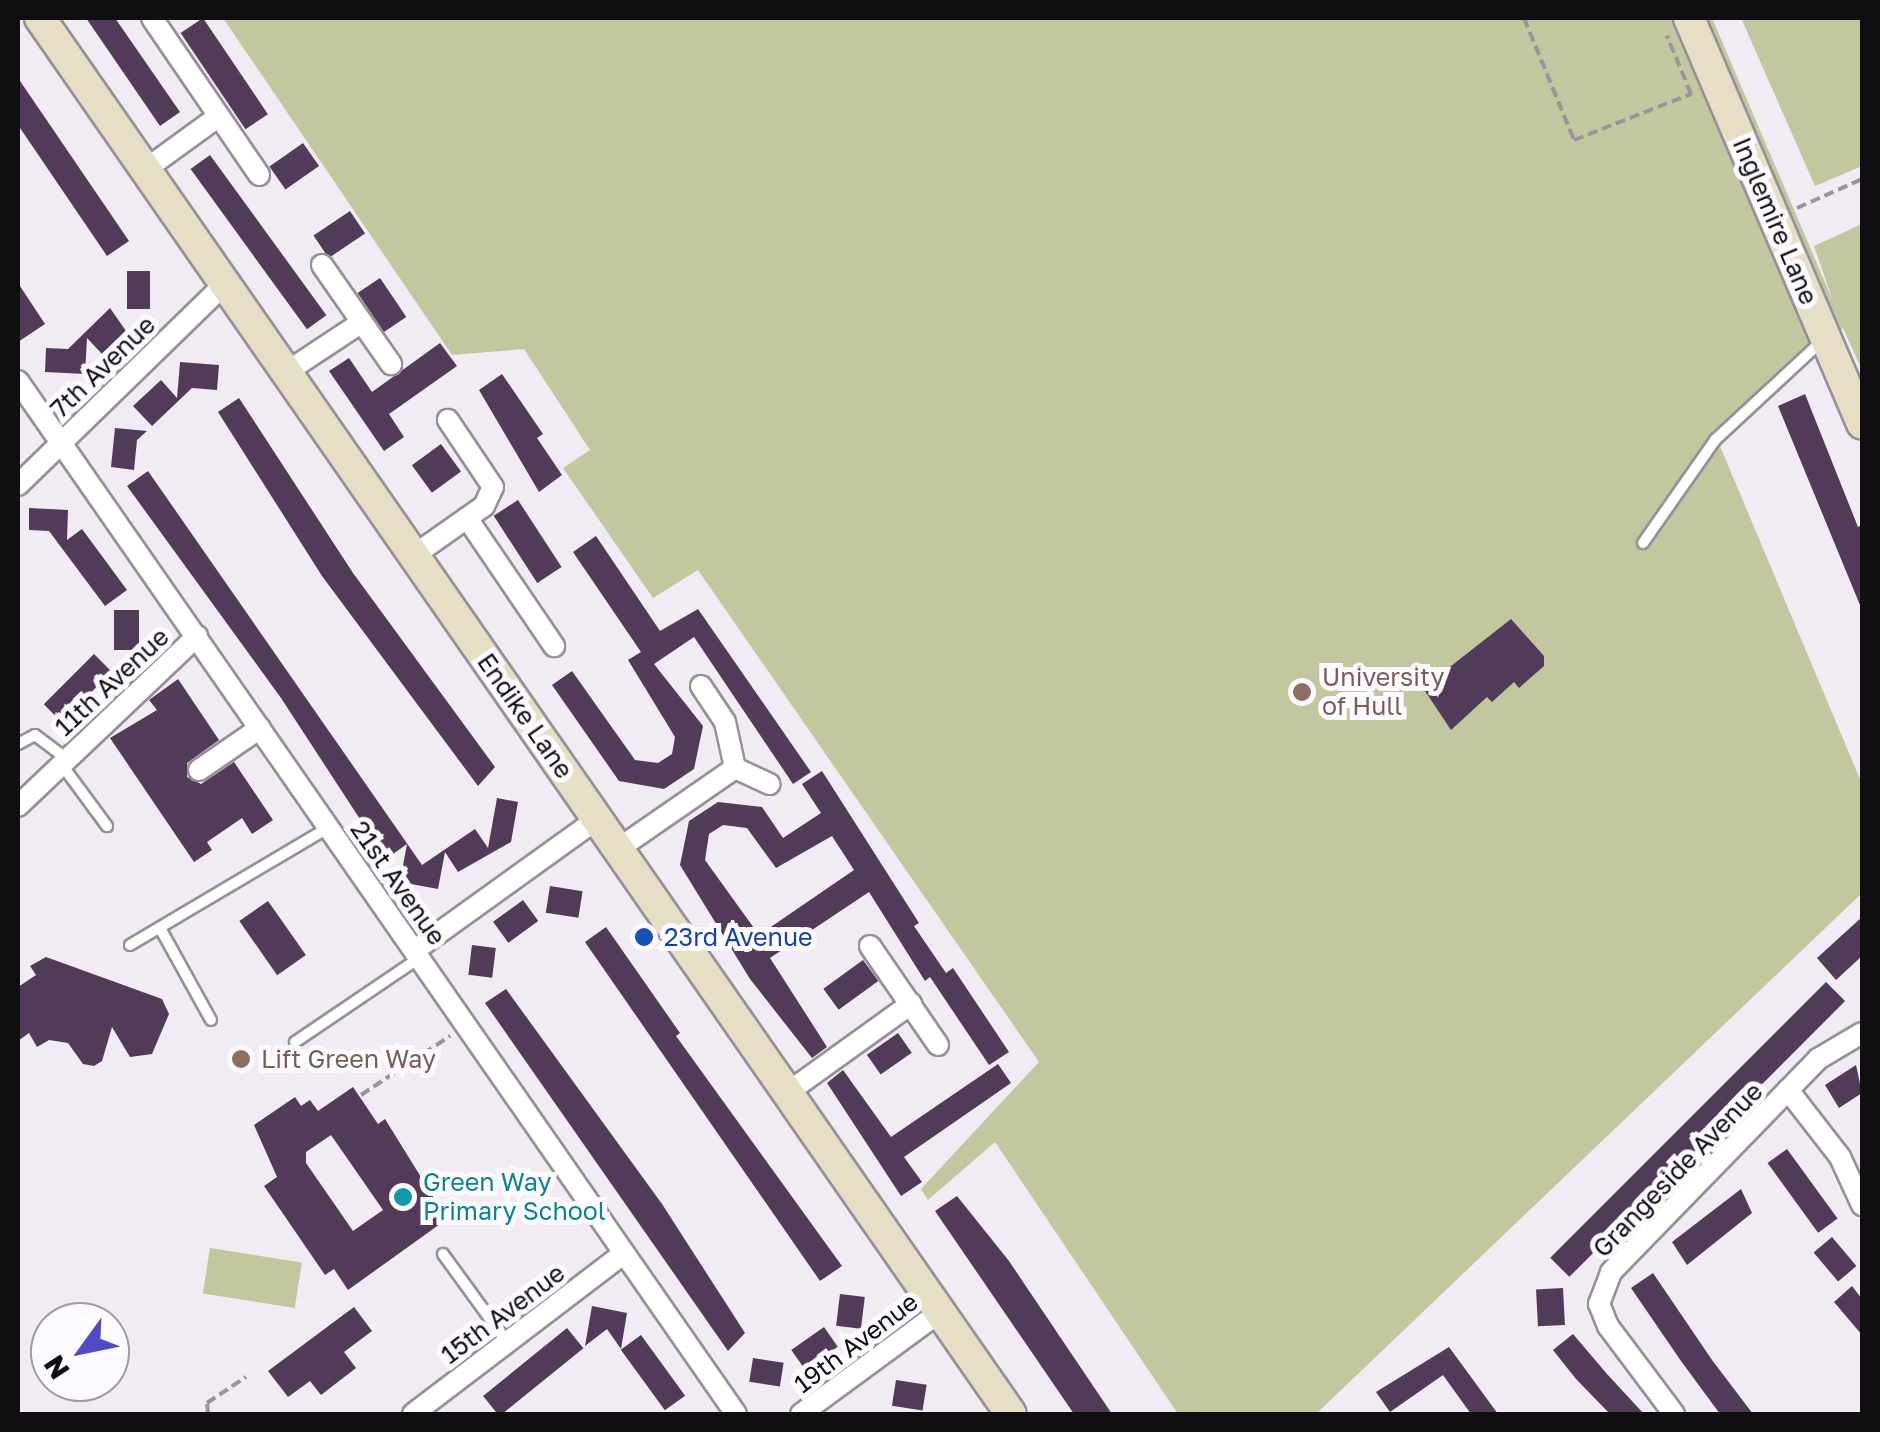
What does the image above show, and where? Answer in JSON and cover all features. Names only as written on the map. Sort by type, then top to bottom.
[{"type":"street","name":"Endike Lane","points":[[40,18],[1011,1414]]},
{"type":"street","points":[[152,18],[259,176]]},
{"type":"street","name":"Inglemire Lane","points":[[1678,25],[1774,218],[1862,424]]},
{"type":"street","points":[[146,170],[219,116]]},
{"type":"street","points":[[322,265],[391,364]]},
{"type":"street","name":"7th Avenue","points":[[18,484],[224,285]]},
{"type":"street","points":[[285,373],[362,322]]},
{"type":"street","name":"21st Avenue","points":[[18,381],[736,1414]]},
{"type":"street","points":[[413,556],[484,506],[493,487],[448,420]]},
{"type":"street","points":[[466,518],[554,646]]},
{"type":"street","name":"11th Avenue","points":[[18,806],[196,636]]},
{"type":"street","points":[[701,686],[726,722],[735,768]]},
{"type":"street","points":[[199,770],[260,728]]},
{"type":"street","points":[[735,768],[769,784]]},
{"type":"street","points":[[618,849],[735,768]]},
{"type":"street","points":[[418,954],[597,819]]},
{"type":"street","points":[[870,946],[938,1046]]},
{"type":"street","points":[[787,1093],[912,1004]]},
{"type":"street","name":"Grangeside Avenue","points":[[1674,1414],[1608,1326],[1599,1304],[1612,1272],[1818,1059],[1862,1033]]},
{"type":"street","points":[[1788,1090],[1840,1157],[1862,1205]]},
{"type":"street","name":"15th Avenue","points":[[413,1414],[624,1254]]},
{"type":"street","name":"19th Avenue","points":[[802,1414],[941,1312]]},
{"type":"lane","points":[[1643,543],[1715,440],[1825,338]]},
{"type":"lane","points":[[18,744],[35,735],[64,762],[107,826]]},
{"type":"lane","points":[[130,945],[329,828]]},
{"type":"lane","points":[[160,928],[210,1020]]},
{"type":"lane","points":[[295,1042],[418,954]]},
{"type":"lane","points":[[443,1254],[508,1342]]},
{"type":"path","points":[[1524,18],[1574,140],[1690,94],[1678,25]]},
{"type":"path","points":[[1774,218],[1862,178]]},
{"type":"path","points":[[361,1095],[466,1024]]},
{"type":"path","points":[[208,1414],[206,1403],[246,1377]]},
{"type":"green space","name":"University of Hull","points":[[223,18],[1712,18],[1833,301],[1814,246],[1862,224],[1862,370],[1843,328],[1720,446],[1862,784],[1862,893],[1316,1414],[1178,1414],[995,1142],[928,1200],[921,1189],[1039,1062],[698,570],[653,598],[563,468],[590,450],[524,349],[452,355]]},
{"type":"green space","points":[[1741,18],[1862,18],[1862,166],[1815,186]]},
{"type":"green space","points":[[210,1248],[302,1263],[295,1308],[203,1293]]},
{"type":"building","points":[[86,18],[115,18],[180,112],[160,126]]},
{"type":"building","points":[[203,18],[268,114],[245,129],[181,33]]},
{"type":"building","points":[[18,78],[129,241],[107,256],[18,125]]},
{"type":"building","points":[[303,143],[319,166],[285,189],[269,167]]},
{"type":"building","points":[[210,155],[326,315],[307,329],[191,169]]},
{"type":"building","points":[[350,211],[365,233],[329,258],[314,236]]},
{"type":"building","points":[[127,271],[150,271],[150,309],[127,309]]},
{"type":"building","points":[[380,278],[406,317],[384,332],[358,293]]},
{"type":"building","points":[[18,283],[45,324],[18,342]]},
{"type":"building","points":[[110,308],[126,331],[102,354],[87,338],[85,374],[45,372],[46,348],[68,349]]},
{"type":"building","points":[[440,343],[457,366],[389,414],[404,437],[384,451],[329,371],[349,358],[372,392]]},
{"type":"building","points":[[180,362],[219,365],[217,390],[192,388],[152,426],[133,406],[161,380],[177,398]]},
{"type":"building","points":[[502,374],[543,434],[537,438],[562,475],[539,492],[479,390]]},
{"type":"building","points":[[1805,394],[1858,527],[1862,525],[1862,610],[1778,406]]},
{"type":"building","points":[[239,398],[353,573],[495,767],[478,786],[322,576],[218,412]]},
{"type":"building","points":[[115,428],[147,431],[137,440],[134,470],[111,467]]},
{"type":"building","points":[[441,444],[461,472],[432,493],[412,465]]},
{"type":"building","points":[[148,471],[422,865],[475,829],[488,848],[497,798],[518,802],[511,842],[458,872],[445,852],[438,889],[400,882],[407,844],[386,859],[281,698],[127,486]]},
{"type":"building","points":[[518,500],[562,567],[537,583],[494,516]]},
{"type":"building","points":[[29,508],[68,510],[67,540],[82,529],[127,590],[105,606],[49,531],[29,530]]},
{"type":"building","points":[[596,536],[660,631],[698,609],[811,772],[793,784],[694,637],[654,664],[703,726],[694,769],[664,789],[619,781],[552,685],[572,671],[635,760],[658,763],[672,754],[675,737],[628,660],[641,652],[573,552]]},
{"type":"building","points":[[114,610],[139,610],[139,650],[114,650]]},
{"type":"building","points":[[1511,619],[1544,656],[1544,666],[1519,688],[1514,682],[1492,702],[1487,697],[1451,730],[1423,688]]},
{"type":"building","points":[[94,654],[112,672],[61,722],[44,704]]},
{"type":"building","points":[[178,679],[219,740],[187,763],[187,777],[201,784],[234,762],[273,820],[252,834],[242,818],[207,842],[212,850],[194,862],[110,738],[157,710],[149,700]]},
{"type":"building","points":[[822,771],[919,923],[914,926],[946,973],[953,968],[1009,1052],[989,1065],[930,977],[925,981],[869,892],[770,958],[827,1047],[812,1058],[750,979],[680,865],[689,821],[718,802],[762,807],[783,838],[821,813],[802,784]],"holes":[[[723,825],[747,828],[776,868],[832,836],[854,870],[759,935],[705,860],[709,834]]]},
{"type":"building","points":[[550,886],[583,891],[578,918],[546,913]]},
{"type":"building","points":[[523,900],[538,921],[508,943],[493,922]]},
{"type":"building","points":[[268,901],[306,955],[277,975],[239,921]]},
{"type":"building","points":[[1862,917],[1862,956],[1836,980],[1817,958]]},
{"type":"building","points":[[606,927],[680,1033],[676,1036],[842,1266],[820,1281],[585,942]]},
{"type":"building","points":[[472,945],[496,948],[492,978],[468,975]]},
{"type":"building","points":[[46,957],[162,999],[169,1014],[152,1054],[130,1057],[112,1027],[102,1061],[94,1066],[83,1064],[68,1043],[49,1040],[37,1047],[29,1033],[18,1041],[18,987],[36,975],[30,966]]},
{"type":"building","points":[[863,960],[878,981],[839,1010],[823,989]]},
{"type":"building","points":[[1826,982],[1845,1001],[1569,1277],[1550,1258]]},
{"type":"building","points":[[506,989],[662,1204],[745,1333],[728,1351],[485,1003]]},
{"type":"building","points":[[898,1033],[912,1053],[881,1074],[867,1055]]},
{"type":"building","points":[[998,1064],[1011,1083],[904,1157],[922,1182],[901,1196],[827,1083],[843,1070],[891,1137]]},
{"type":"building","points":[[1856,1065],[1862,1093],[1839,1108],[1825,1085]]},
{"type":"building","name":"Green Way Primary School","points":[[353,1087],[378,1124],[385,1119],[447,1219],[348,1290],[334,1269],[325,1275],[264,1186],[277,1177],[254,1125],[295,1097],[301,1106],[310,1100],[318,1111]],"holes":[[[331,1135],[383,1210],[353,1231],[306,1163],[306,1152]]]},
{"type":"building","points":[[1787,1149],[1838,1219],[1818,1233],[1768,1163]]},
{"type":"building","points":[[1741,1189],[1752,1213],[1687,1265],[1672,1242]]},
{"type":"building","points":[[957,1196],[1009,1261],[1112,1414],[1074,1414],[935,1211]]},
{"type":"building","points":[[1832,1237],[1856,1266],[1838,1282],[1814,1252]]},
{"type":"building","points":[[1653,1273],[1753,1414],[1720,1414],[1681,1361],[1631,1288]]},
{"type":"building","points":[[1852,1286],[1862,1299],[1862,1335],[1834,1302]]},
{"type":"building","points":[[1563,1288],[1565,1325],[1538,1326],[1536,1289]]},
{"type":"building","points":[[840,1294],[865,1297],[861,1329],[836,1326]]},
{"type":"building","points":[[592,1306],[627,1313],[621,1349],[607,1329],[585,1346]]},
{"type":"building","points":[[354,1307],[372,1331],[344,1352],[356,1368],[321,1395],[310,1381],[288,1397],[268,1371]]},
{"type":"building","points":[[824,1327],[838,1347],[805,1370],[791,1350]]},
{"type":"building","points":[[567,1328],[583,1348],[502,1414],[498,1414],[483,1396]]},
{"type":"building","points":[[1573,1334],[1644,1414],[1610,1414],[1576,1379],[1553,1350]]},
{"type":"building","points":[[641,1335],[685,1396],[665,1410],[621,1350]]},
{"type":"building","points":[[1449,1347],[1498,1414],[1471,1414],[1443,1375],[1390,1412],[1376,1392]]},
{"type":"building","points":[[753,1358],[784,1363],[780,1387],[749,1382]]},
{"type":"building","points":[[896,1380],[927,1385],[923,1411],[892,1406]]},
{"type":"place","name":"University of Hull","points":[[1302,692]]},
{"type":"place","name":"23rd Avenue","points":[[644,937]]},
{"type":"place","name":"Lift Green Way","points":[[241,1059]]},
{"type":"place","name":"Green Way Primary School","points":[[403,1197]]}]
